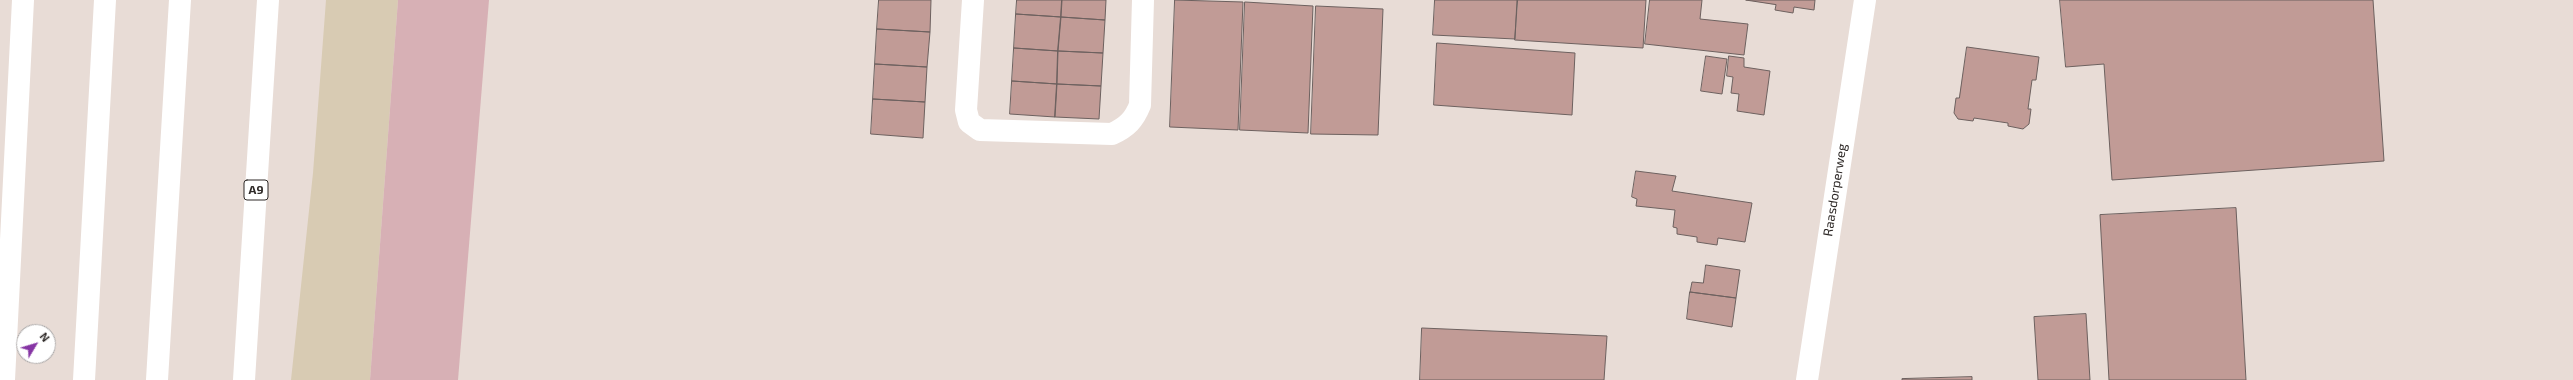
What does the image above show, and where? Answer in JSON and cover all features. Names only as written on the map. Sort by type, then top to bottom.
[{"type":"main road","points":[[4,380],[23,0]]},
{"type":"main road","points":[[84,380],[105,0]]},
{"type":"main road","points":[[157,380],[180,0]]},
{"type":"main road","name":"A9","points":[[244,380],[268,0]]},
{"type":"main road","points":[[973,0],[966,110],[969,122],[980,130],[1112,134],[1126,128],[1135,117],[1140,105],[1143,0]]},
{"type":"main road","name":"Raasdorperweg","points":[[1807,380],[1865,0]]},
{"type":"shaded area","points":[[326,0],[398,0],[370,380],[291,380],[313,173]]},
{"type":"shaded area","points":[[398,0],[489,0],[458,380],[370,380]]},
{"type":"building","points":[[879,0],[931,0],[930,32],[877,29]]},
{"type":"building","points":[[1017,0],[1062,0],[1061,17],[1016,14]]},
{"type":"building","points":[[1062,0],[1106,0],[1105,20],[1061,17]]},
{"type":"building","points":[[1175,0],[1243,2],[1238,130],[1170,127]]},
{"type":"building","points":[[1435,0],[1517,0],[1515,39],[1433,35]]},
{"type":"building","points":[[1518,0],[1646,0],[1643,48],[1515,40]]},
{"type":"building","points":[[1650,0],[1702,0],[1700,19],[1748,24],[1744,55],[1645,44]]},
{"type":"building","points":[[1746,0],[1815,0],[1814,10],[1794,7],[1793,13],[1775,10],[1776,5]]},
{"type":"building","points":[[2060,0],[2373,0],[2384,161],[2112,180],[2104,64],[2066,67]]},
{"type":"building","points":[[1245,2],[1313,6],[1308,133],[1240,130]]},
{"type":"building","points":[[1316,6],[1383,9],[1378,135],[1311,134]]},
{"type":"building","points":[[1016,14],[1061,17],[1058,51],[1014,48]]},
{"type":"building","points":[[1061,17],[1105,20],[1103,53],[1058,51]]},
{"type":"building","points":[[877,29],[930,32],[927,67],[875,64]]},
{"type":"building","points":[[1437,43],[1575,53],[1572,115],[1434,105]]},
{"type":"building","points":[[1967,47],[2039,57],[2036,80],[2032,80],[2028,109],[2031,109],[2029,124],[2023,129],[2008,126],[2008,123],[1974,118],[1973,121],[1958,119],[1954,113],[1956,98],[1959,98]]},
{"type":"building","points":[[1014,48],[1058,51],[1057,84],[1012,81]]},
{"type":"building","points":[[1058,51],[1103,53],[1101,86],[1057,84]]},
{"type":"building","points":[[1706,56],[1727,59],[1722,94],[1701,91]]},
{"type":"building","points":[[1729,56],[1744,58],[1744,67],[1770,71],[1764,115],[1737,111],[1739,94],[1731,93],[1733,77],[1727,76]]},
{"type":"building","points":[[875,64],[927,67],[925,102],[873,99]]},
{"type":"building","points":[[1012,81],[1057,84],[1055,117],[1010,114]]},
{"type":"building","points":[[1057,84],[1101,86],[1099,119],[1055,117]]},
{"type":"building","points":[[873,99],[925,102],[923,138],[871,134]]},
{"type":"building","points":[[1636,171],[1676,176],[1672,191],[1752,203],[1745,242],[1718,238],[1717,245],[1697,242],[1697,237],[1677,234],[1677,228],[1673,227],[1675,210],[1636,206],[1637,199],[1632,197]]},
{"type":"building","points":[[2236,208],[2246,380],[2109,380],[2100,215]]},
{"type":"building","points":[[1706,265],[1740,270],[1736,298],[1690,292],[1692,282],[1703,283]]},
{"type":"building","points":[[1690,292],[1736,298],[1732,327],[1687,319]]},
{"type":"building","points":[[2086,314],[2090,380],[2038,380],[2034,317]]},
{"type":"building","points":[[1422,328],[1607,336],[1604,380],[1420,380]]},
{"type":"building","points":[[1972,377],[1972,380],[1902,380],[1902,379]]}]
